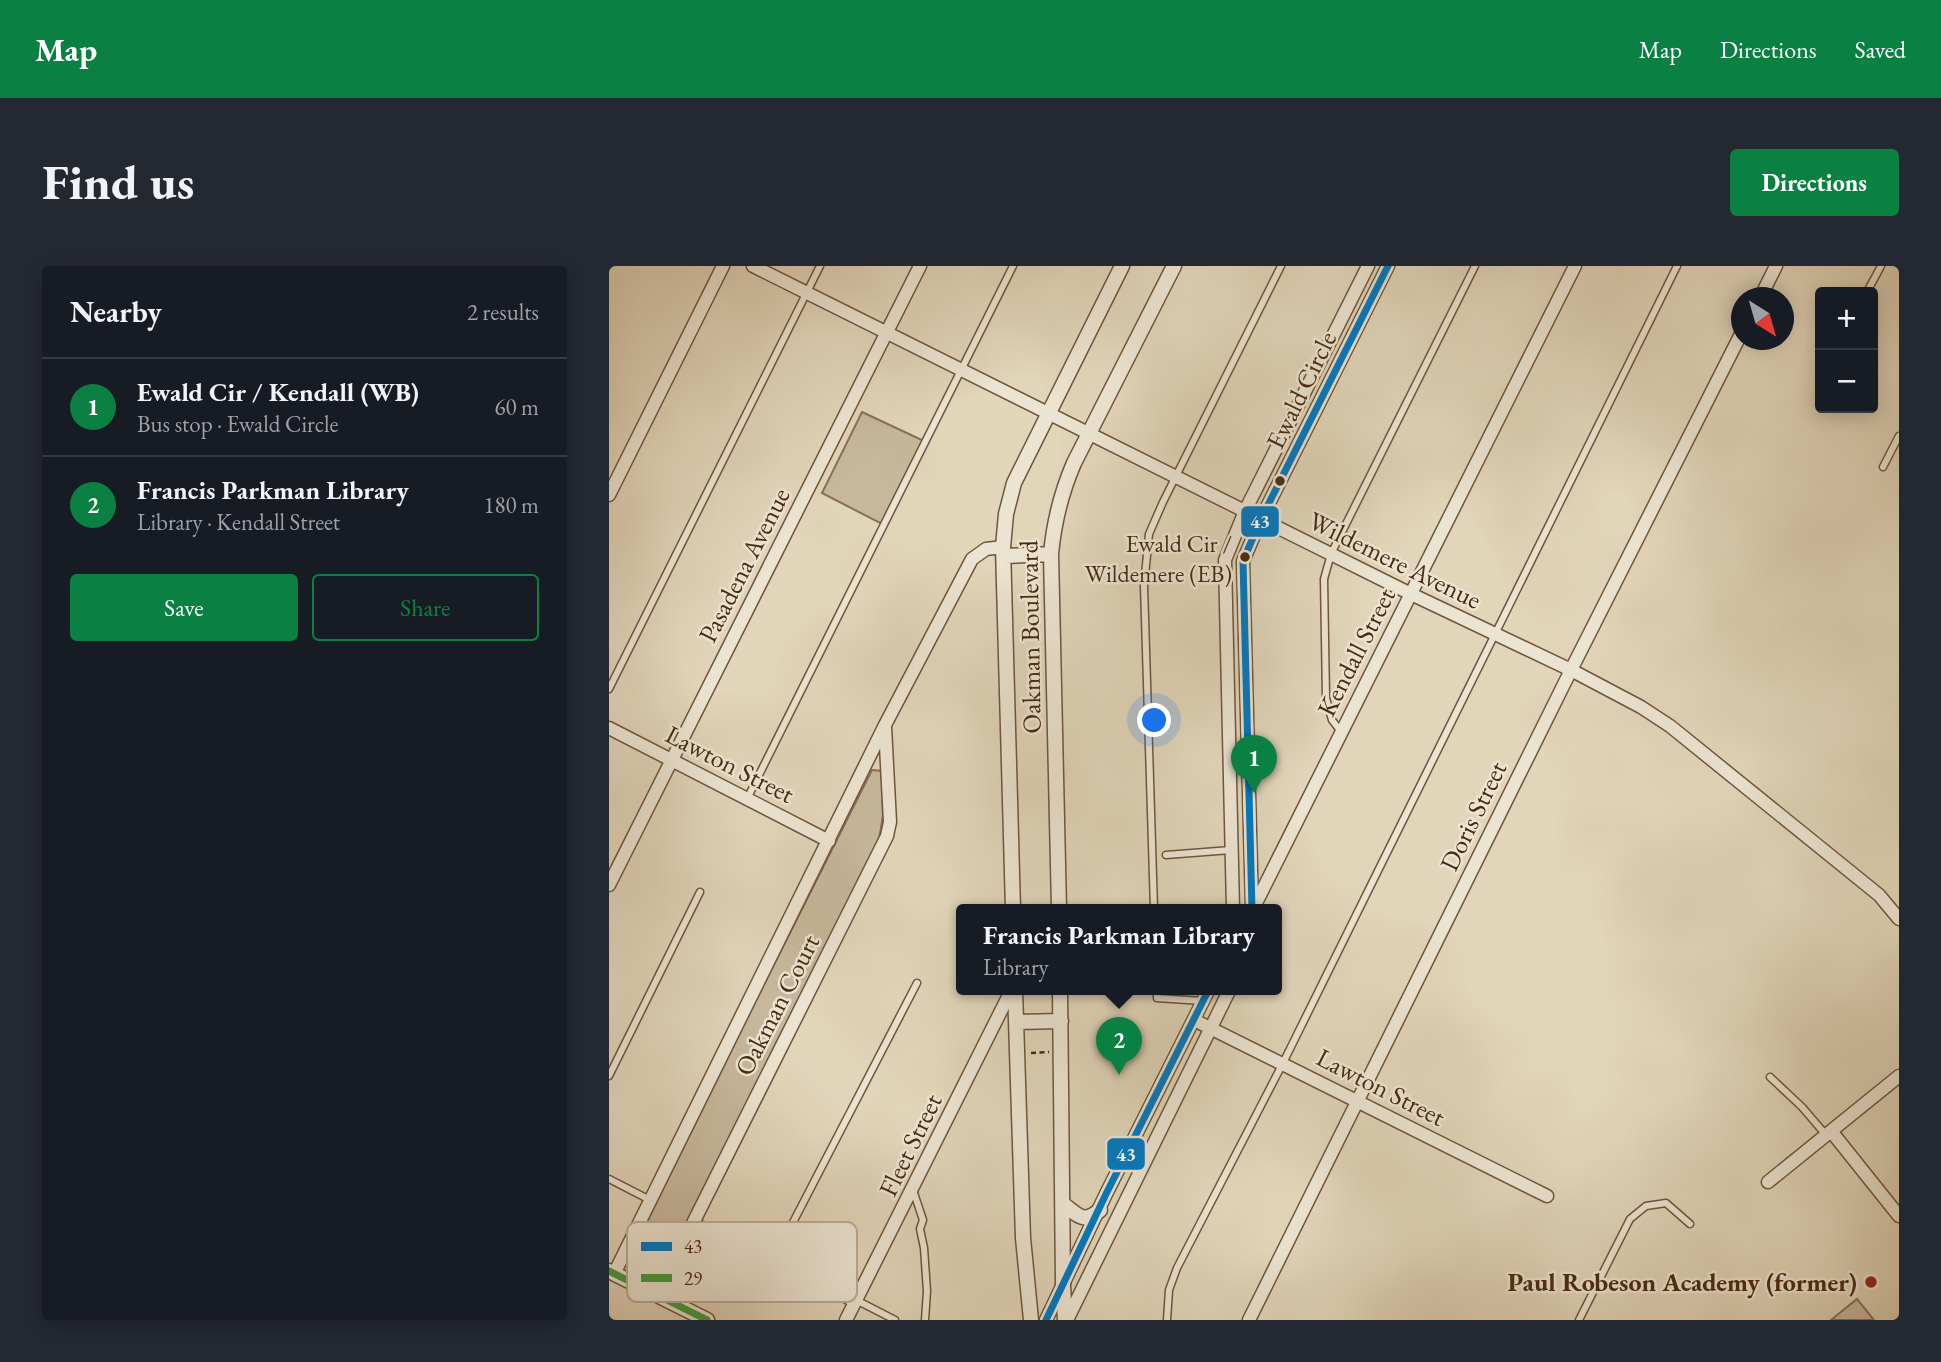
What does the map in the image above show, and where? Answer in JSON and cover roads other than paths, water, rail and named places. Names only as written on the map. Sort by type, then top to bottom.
[{"type":"street","points":[[609,495],[723,266]]},
{"type":"street","name":"Wildemere Avenue","points":[[753,266],[1641,707],[1670,726],[1879,895],[1899,919]]},
{"type":"street","name":"Pasadena Avenue","points":[[609,885],[920,266]]},
{"type":"street","name":"Oakman Boulevard","points":[[1013,904],[1004,551],[1006,514],[1014,482],[1122,266]]},
{"type":"street","name":"Oakman Boulevard","points":[[1059,904],[1051,554],[1053,527],[1063,488],[1174,266]]},
{"type":"street","name":"Ewald Circle","points":[[1233,904],[1224,571],[1227,550],[1367,266]]},
{"type":"street","name":"Ewald Circle","points":[[1253,904],[1242,572],[1246,552],[1388,266]]},
{"type":"street","name":"Kendall Street","points":[[1256,904],[1575,266]]},
{"type":"street","points":[[1766,287],[1776,266]]},
{"type":"street","name":"Doris Street","points":[[1248,1320],[1733,350]]},
{"type":"street","name":"Oakman Court","points":[[638,1222],[885,725],[972,559],[986,548],[1004,551]]},
{"type":"street","points":[[1004,551],[1051,554]]},
{"type":"street","name":"Oakman Court","points":[[694,1220],[887,836],[890,810],[885,725]]},
{"type":"street","name":"Lawton Street","points":[[609,728],[829,841]]},
{"type":"street","name":"Fleet Street","points":[[857,1298],[1010,995]]},
{"type":"street","points":[[1014,995],[1023,1238],[1031,1320]]},
{"type":"street","points":[[1061,995],[1063,1286],[1066,1320]]},
{"type":"street","points":[[1047,1320],[1207,995]]},
{"type":"street","points":[[1066,1320],[1227,995]]},
{"type":"street","name":"Lawton Street","points":[[1194,1020],[1547,1196]]},
{"type":"street","points":[[1016,1022],[1061,1021]]},
{"type":"street","points":[[1768,1182],[1898,1079]]},
{"type":"street","points":[[1828,1133],[1899,1216]]},
{"type":"street","points":[[1064,1205],[1086,1218],[1100,1209]]},
{"type":"street","name":"Oakman Court","points":[[611,1273],[627,1243]]},
{"type":"street","points":[[611,1273],[627,1281]]},
{"type":"street","points":[[671,1302],[707,1320]]},
{"type":"street","name":"Fleet Street","points":[[846,1320],[855,1302]]},
{"type":"lane","points":[[609,689],[820,266]]},
{"type":"lane","points":[[747,799],[1013,266]]},
{"type":"lane","points":[[1154,904],[1144,586],[1149,534],[1281,266]]},
{"type":"lane","points":[[1342,733],[1332,720],[1326,698],[1324,579],[1331,554],[1475,266]]},
{"type":"lane","points":[[1167,1320],[1169,1290],[1177,1268],[1283,1063],[1677,266]]},
{"type":"lane","points":[[1870,287],[1881,266]]},
{"type":"lane","points":[[1883,467],[1899,436]]},
{"type":"lane","points":[[1166,855],[1231,850]]},
{"type":"lane","points":[[609,1076],[700,892]]},
{"type":"lane","points":[[793,1222],[917,983]]},
{"type":"lane","points":[[1157,995],[1157,998],[1207,995]]},
{"type":"lane","points":[[1770,1077],[1828,1133]]},
{"type":"lane","points":[[609,1179],[650,1200]]},
{"type":"lane","points":[[913,1190],[923,1220],[920,1229],[927,1291],[925,1320]]},
{"type":"lane","points":[[1579,1320],[1630,1219],[1646,1206],[1666,1203],[1690,1224]]},
{"type":"lane","points":[[694,1220],[698,1222]]},
{"type":"lane","points":[[855,1302],[895,1320]]},
{"type":"place","name":"Ewald Cir / Wildemere (EB)","points":[[1245,557]]},
{"type":"place","name":"Ewald Cir / Kendall (WB)","points":[[1254,793]]},
{"type":"place","name":"Francis Parkman Library","points":[[1119,1075]]},
{"type":"place","name":"Paul Robeson Academy (former)","points":[[1871,1282]]}]
